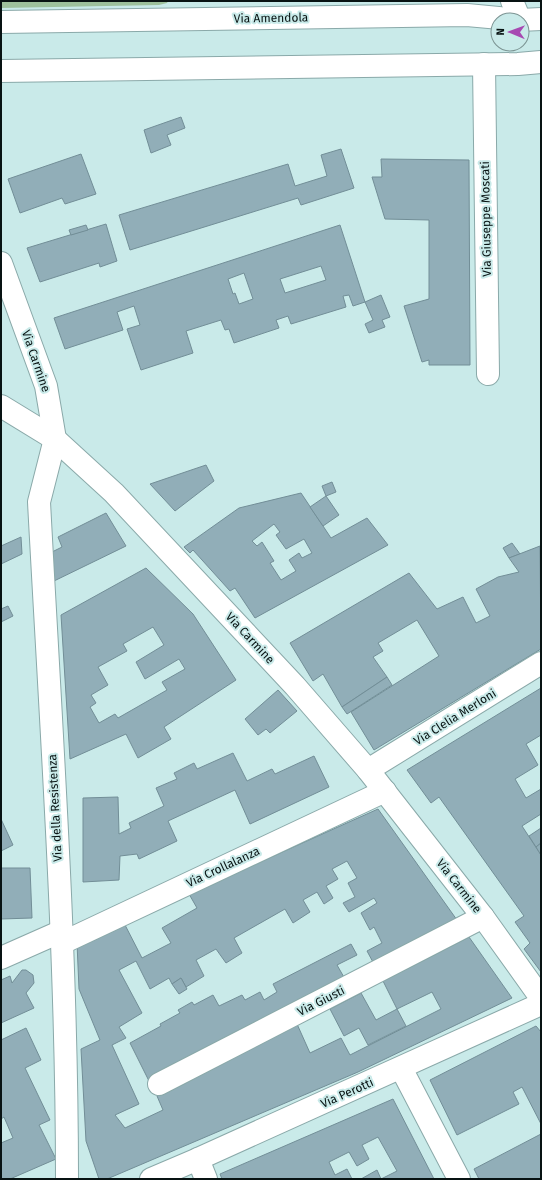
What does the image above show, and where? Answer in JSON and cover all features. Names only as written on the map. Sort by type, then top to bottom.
[{"type":"street","points":[[512,1],[517,12]]},
{"type":"street","name":"Via Amendola","points":[[1,22],[199,10],[464,8],[490,14]]},
{"type":"street","name":"Via Amendola","points":[[530,20],[541,19]]},
{"type":"street","points":[[1,71],[541,62]]},
{"type":"street","name":"Via Giuseppe Moscati","points":[[484,64],[488,374]]},
{"type":"street","name":"Via Carmine","points":[[1,264],[46,386],[55,439],[114,493],[295,686],[385,791],[483,918],[541,998]]},
{"type":"street","points":[[1,406],[55,439]]},
{"type":"street","name":"Via della Resistenza","points":[[55,439],[39,502],[62,937],[67,1179]]},
{"type":"street","name":"Via Clelia Merloni","points":[[368,770],[541,663]]},
{"type":"street","name":"Via Crollalanza","points":[[1,958],[62,937],[385,791]]},
{"type":"street","name":"Via Giusti","points":[[159,1084],[483,918]]},
{"type":"street","name":"Via Perotti","points":[[151,1179],[202,1169],[401,1068],[541,1004]]},
{"type":"street","points":[[401,1068],[459,1179]]},
{"type":"green space","points":[[1,1],[168,1],[167,3],[159,5],[1,8]]},
{"type":"building","points":[[181,117],[185,128],[167,135],[171,145],[151,153],[144,130]]},
{"type":"building","points":[[341,149],[354,188],[301,205],[298,198],[130,250],[119,215],[288,164],[295,186],[327,176],[321,155]]},
{"type":"building","points":[[81,154],[96,194],[65,204],[62,198],[20,213],[8,179]]},
{"type":"building","points":[[381,159],[469,160],[470,365],[429,365],[429,360],[422,362],[404,306],[429,299],[429,220],[385,219],[372,177],[382,177]]},
{"type":"building","points":[[106,224],[117,261],[100,267],[99,263],[40,282],[27,248]]},
{"type":"building","points":[[86,225],[88,230],[71,235],[69,230]]},
{"type":"building","points":[[340,225],[365,302],[353,306],[349,295],[343,296],[346,307],[291,324],[288,316],[276,320],[279,328],[234,343],[229,329],[225,330],[221,320],[186,331],[193,353],[141,370],[127,329],[140,325],[134,306],[117,312],[123,330],[65,349],[54,318]],"holes":[[[321,266],[326,280],[285,293],[280,279]],[[244,273],[253,299],[239,304],[235,293],[233,294],[228,279]]]},
{"type":"building","points":[[381,295],[390,317],[382,320],[385,327],[369,333],[365,324],[373,320],[365,302]]},
{"type":"building","points":[[206,465],[214,481],[175,511],[150,484]]},
{"type":"building","points":[[332,482],[336,492],[326,496],[322,486]]},
{"type":"building","points":[[301,493],[331,538],[367,518],[388,545],[255,618],[235,588],[230,591],[193,550],[190,553],[184,547],[239,508]],"holes":[[[274,524],[280,532],[276,535],[286,549],[304,539],[312,553],[302,558],[299,553],[289,560],[296,571],[281,580],[270,563],[274,561],[262,542],[257,546],[252,541]]]},
{"type":"building","points":[[326,496],[339,515],[323,526],[310,507]]},
{"type":"building","points":[[106,513],[126,546],[54,581],[52,552],[62,547],[58,537]]},
{"type":"building","points":[[21,537],[22,554],[1,564],[1,546]]},
{"type":"building","points":[[512,543],[520,554],[509,558],[503,548]]},
{"type":"building","points":[[540,546],[541,649],[374,750],[351,712],[439,656],[417,620],[378,643],[383,651],[373,657],[387,677],[342,707],[323,674],[313,681],[290,643],[409,573],[437,609],[463,597],[476,623],[490,616],[476,589],[498,577],[519,572],[509,558]]},
{"type":"building","points":[[146,568],[193,614],[236,680],[164,727],[171,739],[138,758],[126,734],[70,759],[61,615]],"holes":[[[153,627],[164,645],[136,662],[145,679],[179,659],[185,669],[162,682],[167,690],[118,718],[115,714],[99,723],[90,707],[96,703],[91,695],[108,685],[98,667],[127,651],[123,644]]]},
{"type":"building","points":[[8,606],[13,616],[1,622],[1,609]]},
{"type":"building","points":[[387,677],[392,685],[347,714],[342,707]]},
{"type":"building","points":[[541,688],[541,735],[526,744],[538,765],[515,779],[526,798],[541,789],[541,814],[522,826],[541,855],[541,972],[524,949],[530,943],[515,922],[524,916],[439,797],[431,803],[407,770]]},
{"type":"building","points":[[278,690],[297,711],[270,733],[266,729],[258,735],[245,719]]},
{"type":"building","points":[[233,753],[247,781],[272,769],[275,774],[314,756],[329,787],[250,824],[235,790],[168,821],[177,841],[139,859],[137,854],[120,856],[119,880],[83,882],[83,798],[118,797],[119,834],[131,828],[129,823],[164,806],[156,788],[177,779],[174,773],[194,763],[197,769]]},
{"type":"building","points":[[378,809],[457,920],[374,964],[367,951],[382,943],[374,927],[370,930],[361,913],[377,903],[374,898],[349,912],[343,903],[355,897],[348,883],[357,878],[347,861],[332,869],[338,879],[326,886],[333,898],[324,904],[317,892],[303,900],[310,912],[293,923],[285,909],[234,938],[242,953],[226,963],[216,949],[196,960],[204,976],[186,987],[181,978],[172,984],[169,978],[150,989],[136,961],[119,970],[142,1013],[119,1027],[126,1038],[112,1045],[139,1104],[115,1115],[125,1128],[163,1110],[157,1096],[297,1024],[310,1053],[341,1038],[350,1055],[441,1009],[432,992],[397,1009],[383,981],[469,937],[512,998],[358,1072],[107,1179],[99,1179],[86,1141],[81,1049],[100,1040],[79,989],[77,943],[124,923],[142,958],[171,943],[162,928],[197,908],[189,894]]},
{"type":"building","points":[[1,819],[13,845],[1,851]]},
{"type":"building","points":[[541,828],[541,843],[536,847],[529,836]]},
{"type":"building","points":[[541,843],[541,855],[536,847]]},
{"type":"building","points":[[1,868],[30,868],[32,918],[1,919]]},
{"type":"building","points":[[351,944],[357,955],[337,965],[345,979],[149,1081],[130,1043],[161,1026],[160,1024],[180,1013],[178,1010],[192,1002],[194,1005],[213,995],[219,1006],[242,995],[245,1000],[260,992],[264,1000],[277,992],[273,984]]},
{"type":"building","points":[[22,970],[26,970],[33,975],[34,983],[26,993],[34,1008],[1,1023],[1,980],[10,976],[12,983]]},
{"type":"building","points":[[181,978],[187,989],[179,994],[172,984]]},
{"type":"building","points":[[361,993],[376,1020],[397,1009],[406,1026],[368,1045],[359,1028],[344,1036],[330,1009]]},
{"type":"building","points":[[536,1026],[541,1032],[541,1124],[522,1087],[513,1092],[519,1104],[457,1135],[430,1080]]},
{"type":"building","points":[[26,1028],[41,1060],[25,1068],[50,1120],[39,1125],[56,1159],[10,1179],[1,1179],[1,1143],[13,1138],[4,1117],[1,1119],[1,1040]]},
{"type":"building","points":[[393,1099],[434,1179],[381,1179],[397,1171],[378,1137],[362,1145],[369,1159],[357,1166],[349,1152],[329,1162],[335,1175],[347,1169],[352,1179],[222,1179],[220,1174]]},
{"type":"building","points":[[541,1134],[541,1179],[479,1179],[474,1169]]},
{"type":"building","points":[[377,1170],[381,1179],[361,1179]]}]
